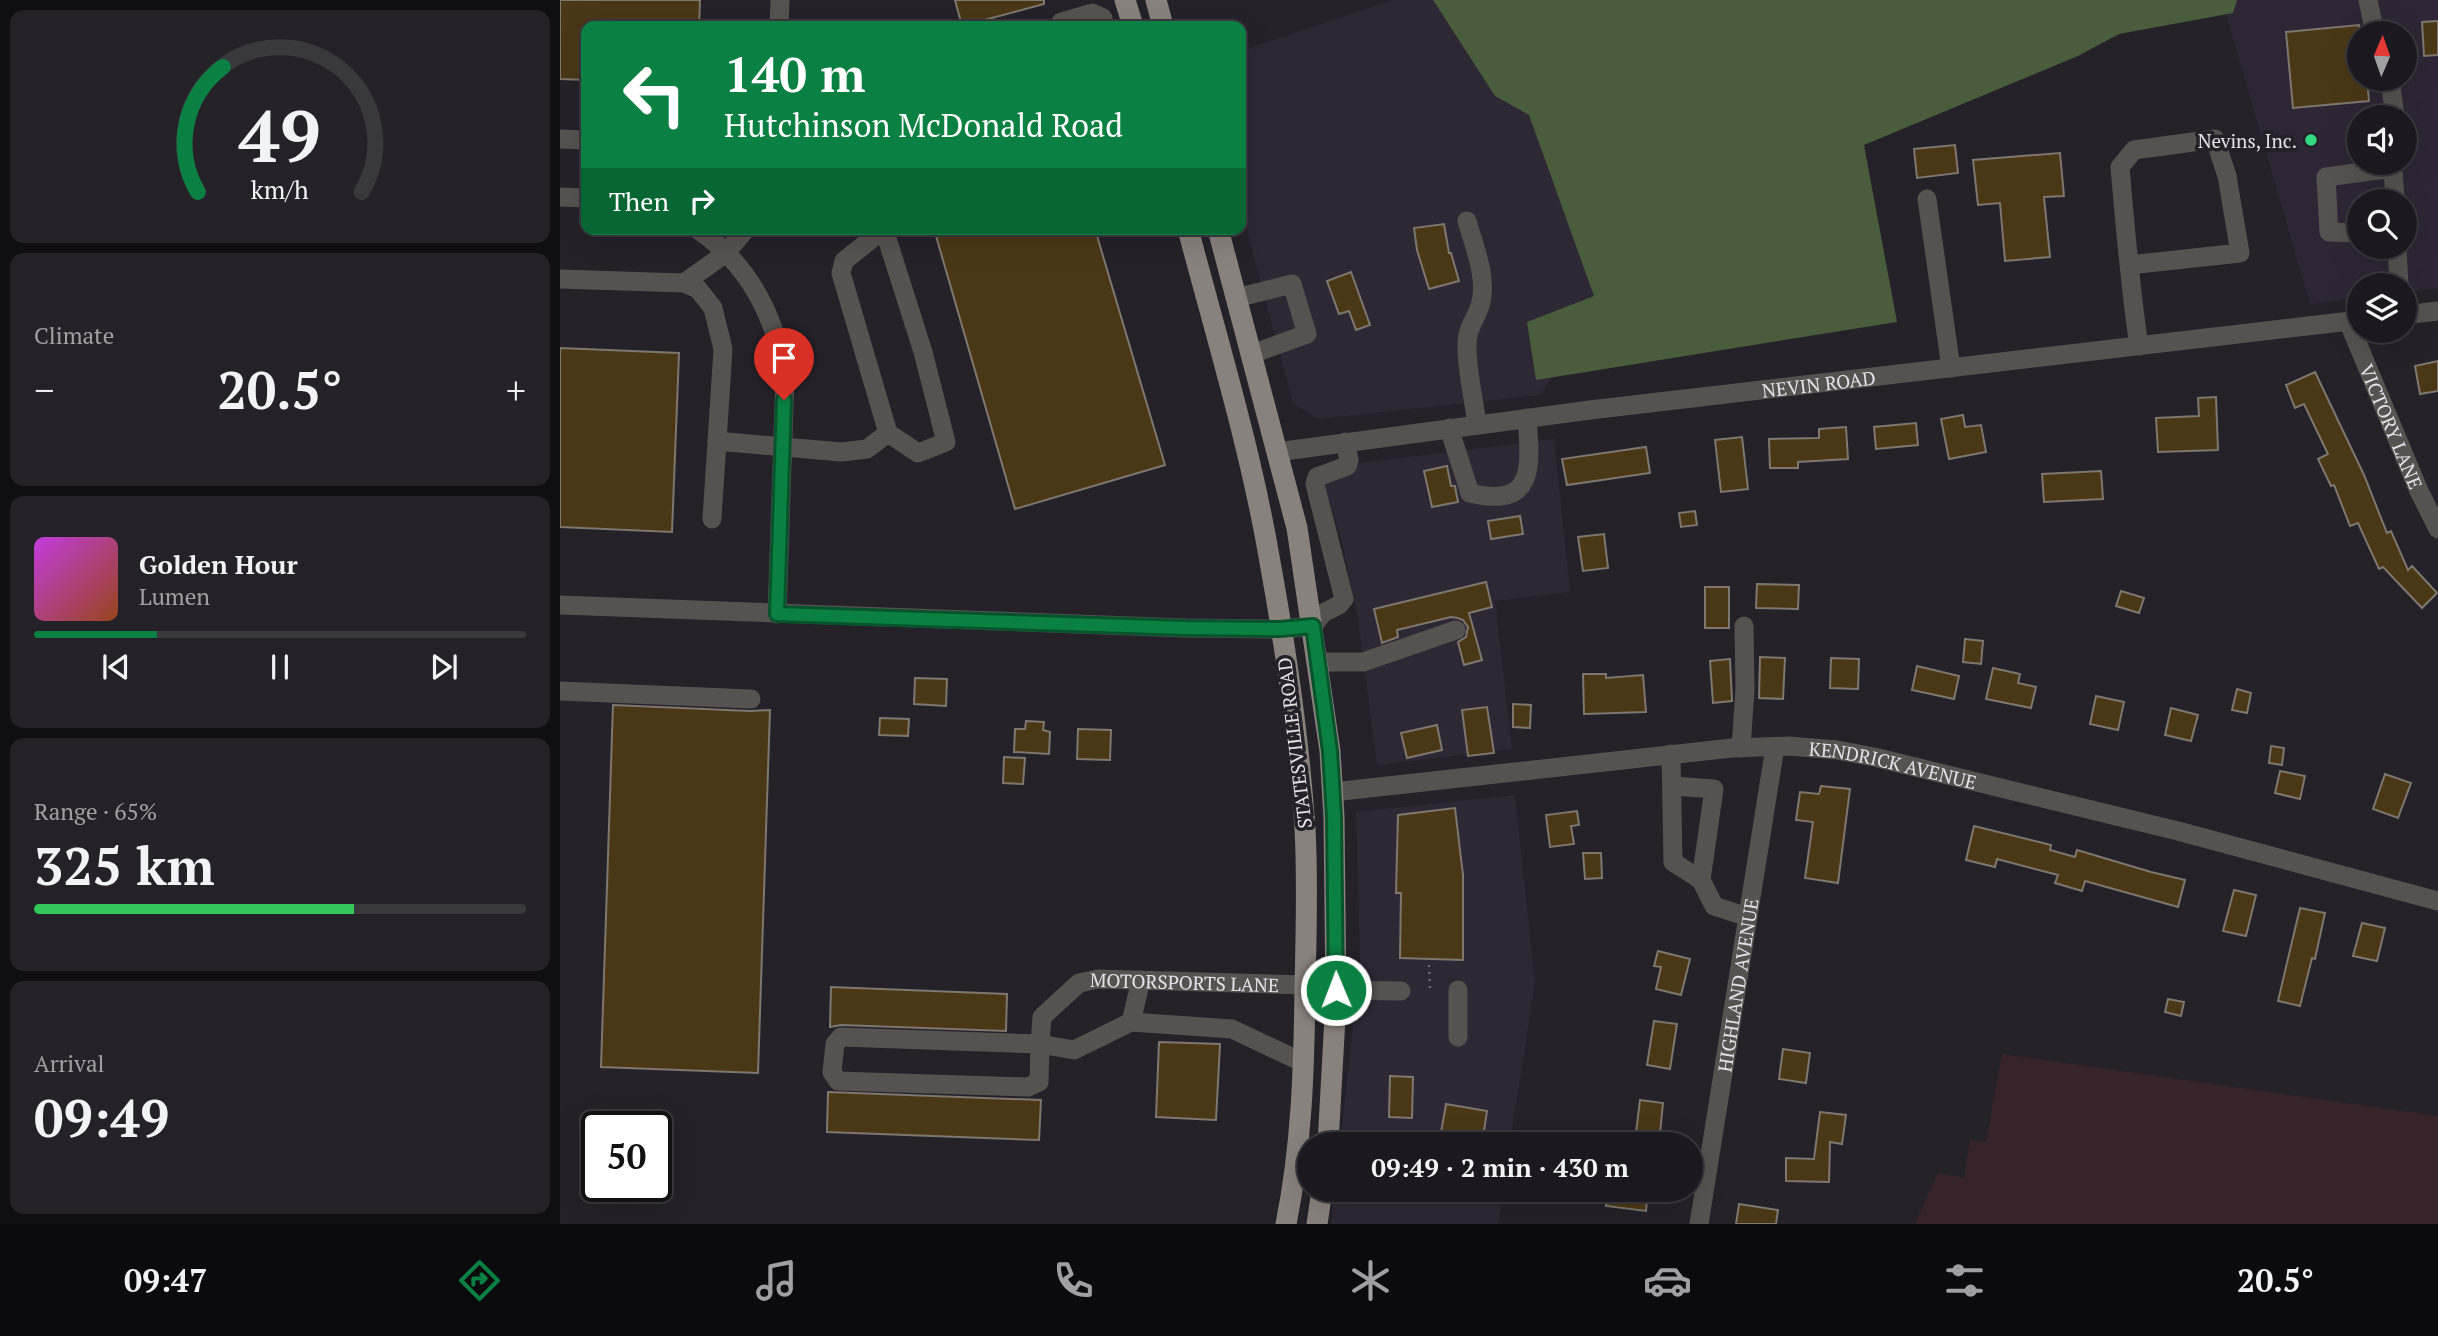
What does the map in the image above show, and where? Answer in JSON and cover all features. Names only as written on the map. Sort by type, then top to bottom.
[{"type":"main road","points":[[1156,0],[1162,21]]},
{"type":"main road","name":"STATESVILLE ROAD","points":[[1190,235],[1241,427],[1270,561],[1300,773],[1305,832],[1307,930],[1304,1063],[1296,1173],[1286,1224]]},
{"type":"main road","name":"STATESVILLE ROAD","points":[[1220,235],[1294,517],[1313,626],[1330,751],[1336,990],[1329,1132]]},
{"type":"main road","points":[[1317,1224],[1320,1202]]},
{"type":"street","points":[[779,21],[780,0]]},
{"type":"street","points":[[2368,0],[2372,21]]},
{"type":"street","points":[[1106,21],[1129,11]]},
{"type":"street","points":[[1064,21],[1092,13],[1103,21]]},
{"type":"street","points":[[560,139],[581,141]]},
{"type":"street","points":[[2129,265],[2240,253],[2227,176],[2214,139],[2134,150],[2120,167],[2129,265],[2139,346]]},
{"type":"street","points":[[2347,173],[2326,177],[2329,232],[2347,233]]},
{"type":"street","points":[[560,197],[581,198]]},
{"type":"street","points":[[1927,200],[1951,368]]},
{"type":"street","points":[[1467,221],[1483,286],[1481,303],[1468,328],[1466,346],[1478,425]]},
{"type":"street","points":[[704,235],[726,253],[751,281],[761,298],[778,341],[785,376],[777,614]]},
{"type":"street","points":[[684,283],[726,253],[741,235]]},
{"type":"street","points":[[876,235],[844,261],[841,273],[888,433],[918,453],[946,442],[923,352],[886,235]]},
{"type":"street","points":[[560,279],[684,283],[698,289],[713,308],[723,349],[712,519]]},
{"type":"street","points":[[1237,298],[1292,284],[1307,334],[1252,354]]},
{"type":"street","points":[[2417,313],[2438,311]]},
{"type":"street","name":"NEVIN ROAD","points":[[1277,452],[1527,418],[2347,321]]},
{"type":"street","name":"VICTORY LANE","points":[[2363,343],[2419,491],[2438,529]]},
{"type":"street","points":[[1449,428],[1470,493],[1490,498],[1512,494],[1523,486],[1530,458],[1527,418]]},
{"type":"street","points":[[717,441],[841,452],[867,449],[888,433]]},
{"type":"street","points":[[560,605],[1185,628],[1280,629],[1313,626],[1322,613],[1339,606],[1344,599],[1315,490],[1317,477],[1347,466],[1349,460],[1345,442]]},
{"type":"street","points":[[1294,517],[1321,510]]},
{"type":"street","points":[[1741,748],[1745,689],[1744,626]]},
{"type":"street","points":[[1318,662],[1363,662],[1456,630]]},
{"type":"street","points":[[560,691],[751,699]]},
{"type":"street","name":"HIGHLAND AVENUE","points":[[1699,1224],[1775,747]]},
{"type":"street","name":"KENDRICK AVENUE","points":[[1333,792],[1741,748],[1837,750],[1950,774],[2438,901]]},
{"type":"street","points":[[1671,754],[1673,862],[1701,880],[1714,906],[1748,917]]},
{"type":"street","points":[[1673,786],[1714,789],[1701,880]]},
{"type":"street","name":"MOTORSPORTS LANE","points":[[1040,1044],[841,1037],[835,1044],[832,1072],[838,1081],[1028,1087],[1039,1082],[1042,1017],[1079,984],[1098,979],[1305,985]]},
{"type":"street","points":[[1131,1023],[1141,980]]},
{"type":"street","points":[[1336,990],[1401,991]]},
{"type":"street","points":[[1458,990],[1458,1037]]},
{"type":"street","points":[[1040,1044],[1074,1050],[1131,1023],[1232,1029],[1304,1063]]},
{"type":"path","points":[[1430,965],[1430,991]]},
{"type":"shaded area","points":[[1393,0],[1433,0],[1495,96],[1529,114],[1595,296],[1541,395],[1318,419],[1293,403],[1246,222],[1246,49]]},
{"type":"shaded area","name":"Nevins, Inc.","points":[[2222,0],[2438,0],[2438,288],[2417,291],[2417,273],[2347,273],[2347,299],[2310,304]]},
{"type":"shaded area","points":[[1554,439],[1570,592],[1495,601],[1512,749],[1377,765],[1358,619],[1342,542],[1320,468]]},
{"type":"shaded area","points":[[1515,795],[1535,983],[1512,1132],[1341,1132],[1360,964],[1356,812]]},
{"type":"shaded area","points":[[2002,1054],[2438,1116],[2438,1224],[1915,1224],[1938,1173],[1964,1178],[1970,1140],[1986,1142]]},
{"type":"shaded area","points":[[1334,1202],[1501,1202],[1498,1224],[1331,1224]]},
{"type":"green space","points":[[1433,0],[2237,0],[2233,13],[2119,34],[2078,56],[1864,145],[1897,322],[1536,380],[1527,322],[1594,296],[1529,115],[1495,96]]},
{"type":"building","points":[[560,0],[700,0],[699,21],[581,21],[581,80],[560,79]]},
{"type":"building","points":[[955,0],[1044,0],[1044,4],[981,21],[961,21]]},
{"type":"building","points":[[2438,21],[2438,55],[2424,56],[2422,22]]},
{"type":"building","points":[[2347,26],[2347,91],[2368,91],[2369,101],[2293,108],[2286,32]]},
{"type":"building","points":[[1955,145],[1958,173],[1917,178],[1914,149]]},
{"type":"building","points":[[2060,153],[2064,196],[2044,197],[2050,257],[2005,261],[2000,203],[1978,205],[1973,160]]},
{"type":"building","points":[[1444,224],[1449,253],[1459,281],[1429,289],[1417,250],[1414,228]]},
{"type":"building","points":[[936,235],[1097,235],[1165,465],[1015,509]]},
{"type":"building","points":[[1351,272],[1370,325],[1356,330],[1349,311],[1339,314],[1327,281]]},
{"type":"building","points":[[560,348],[679,353],[672,532],[560,527]]},
{"type":"building","points":[[2438,361],[2438,391],[2420,394],[2415,366]]},
{"type":"building","points":[[2315,372],[2364,475],[2387,533],[2391,531],[2408,570],[2412,566],[2437,593],[2422,608],[2383,567],[2379,569],[2358,523],[2350,526],[2334,485],[2331,486],[2318,459],[2328,454],[2304,404],[2295,408],[2286,385]]},
{"type":"building","points":[[2216,397],[2218,450],[2158,452],[2156,418],[2199,416],[2198,398]]},
{"type":"building","points":[[1963,415],[1965,427],[1981,425],[1986,452],[1949,459],[1941,419]]},
{"type":"building","points":[[1916,423],[1918,445],[1876,449],[1874,427]]},
{"type":"building","points":[[1846,427],[1848,459],[1798,462],[1798,468],[1770,468],[1769,439],[1819,438],[1819,429]]},
{"type":"building","points":[[1742,437],[1748,489],[1721,492],[1715,440]]},
{"type":"building","points":[[1646,447],[1650,473],[1567,485],[1562,459]]},
{"type":"building","points":[[1447,466],[1458,502],[1432,507],[1424,471]]},
{"type":"building","points":[[2101,471],[2103,499],[2044,502],[2042,474]]},
{"type":"building","points":[[1695,511],[1697,525],[1681,527],[1679,513]]},
{"type":"building","points":[[1520,516],[1523,534],[1491,539],[1488,521]]},
{"type":"building","points":[[1604,534],[1608,568],[1583,571],[1578,537]]},
{"type":"building","points":[[1486,582],[1492,607],[1469,613],[1482,660],[1464,665],[1458,642],[1466,637],[1468,627],[1458,618],[1451,617],[1397,630],[1398,637],[1382,643],[1374,609]]},
{"type":"building","points":[[1757,584],[1799,585],[1798,609],[1756,608]]},
{"type":"building","points":[[1705,587],[1729,587],[1729,628],[1705,628]]},
{"type":"building","points":[[2121,591],[2144,598],[2139,613],[2116,606]]},
{"type":"building","points":[[1965,639],[1983,641],[1981,664],[1963,662]]},
{"type":"building","points":[[1760,657],[1785,658],[1783,699],[1759,698]]},
{"type":"building","points":[[1831,658],[1859,659],[1858,689],[1830,688]]},
{"type":"building","points":[[1730,659],[1732,701],[1713,703],[1710,661]]},
{"type":"building","points":[[1917,666],[1959,676],[1954,699],[1912,690]]},
{"type":"building","points":[[1993,668],[2020,674],[2018,683],[2036,687],[2031,708],[1986,699]]},
{"type":"building","points":[[1583,674],[1606,674],[1606,678],[1643,675],[1646,712],[1584,714]]},
{"type":"building","points":[[915,678],[947,679],[946,706],[914,704]]},
{"type":"building","points":[[2237,689],[2251,693],[2247,713],[2232,710]]},
{"type":"building","points":[[2096,696],[2124,702],[2118,730],[2090,724]]},
{"type":"building","points":[[1513,704],[1531,705],[1530,728],[1513,727]]},
{"type":"building","points":[[613,705],[770,710],[758,1073],[601,1067]]},
{"type":"building","points":[[1487,707],[1494,753],[1468,756],[1462,710]]},
{"type":"building","points":[[2171,708],[2198,715],[2191,741],[2165,735]]},
{"type":"building","points":[[880,718],[909,719],[908,736],[879,735]]},
{"type":"building","points":[[1026,721],[1044,722],[1043,730],[1050,732],[1049,754],[1014,752],[1015,729],[1025,729]]},
{"type":"building","points":[[1437,725],[1442,750],[1407,758],[1401,733]]},
{"type":"building","points":[[1078,729],[1111,730],[1110,760],[1077,759]]},
{"type":"building","points":[[2271,746],[2284,748],[2282,765],[2269,763]]},
{"type":"building","points":[[1004,757],[1025,758],[1023,784],[1003,783]]},
{"type":"building","points":[[2280,771],[2305,776],[2300,799],[2275,793]]},
{"type":"building","points":[[2385,774],[2411,783],[2398,818],[2373,809]]},
{"type":"building","points":[[1821,786],[1850,789],[1838,883],[1805,878],[1813,822],[1796,820],[1800,792],[1819,794]]},
{"type":"building","points":[[1455,808],[1463,875],[1463,960],[1400,958],[1401,893],[1396,893],[1398,815]]},
{"type":"building","points":[[1577,811],[1579,825],[1571,826],[1574,844],[1550,847],[1546,815]]},
{"type":"building","points":[[1974,826],[2051,845],[2050,850],[2075,857],[2077,850],[2185,880],[2178,907],[2085,881],[2082,891],[2055,883],[2058,875],[1997,859],[1995,867],[1966,860]]},
{"type":"building","points":[[1583,853],[1601,853],[1602,878],[1585,879]]},
{"type":"building","points":[[2234,890],[2256,895],[2246,936],[2223,931]]},
{"type":"building","points":[[2300,908],[2325,913],[2315,959],[2312,958],[2300,1006],[2278,1001]]},
{"type":"building","points":[[2362,923],[2385,928],[2377,961],[2353,956]]},
{"type":"building","points":[[1658,951],[1690,959],[1681,995],[1656,989],[1661,967],[1654,966]]},
{"type":"building","points":[[831,987],[1007,994],[1006,1031],[841,1025],[830,1027]]},
{"type":"building","points":[[2168,999],[2184,1002],[2181,1016],[2165,1012]]},
{"type":"building","points":[[1654,1021],[1677,1024],[1670,1069],[1647,1065]]},
{"type":"building","points":[[1159,1042],[1220,1044],[1216,1120],[1156,1117]]},
{"type":"building","points":[[1783,1049],[1810,1053],[1806,1083],[1779,1079]]},
{"type":"building","points":[[1390,1076],[1413,1077],[1412,1118],[1389,1117]]},
{"type":"building","points":[[828,1092],[1041,1100],[1039,1140],[827,1132]]},
{"type":"building","points":[[1640,1100],[1663,1103],[1660,1132],[1636,1132]]},
{"type":"building","points":[[1446,1104],[1487,1111],[1484,1132],[1441,1132]]},
{"type":"building","points":[[1820,1112],[1846,1115],[1842,1144],[1830,1142],[1829,1182],[1786,1181],[1786,1158],[1814,1159]]},
{"type":"building","points":[[1606,1202],[1647,1202],[1646,1211],[1606,1206]]},
{"type":"building","points":[[1739,1204],[1778,1210],[1776,1224],[1736,1224]]},
{"type":"place","name":"Nevins, Inc.","points":[[2311,140]]},
{"type":"route","points":[[784,400],[777,614],[1185,628],[1280,629],[1313,626],[1330,751],[1334,817],[1336,990]]}]
